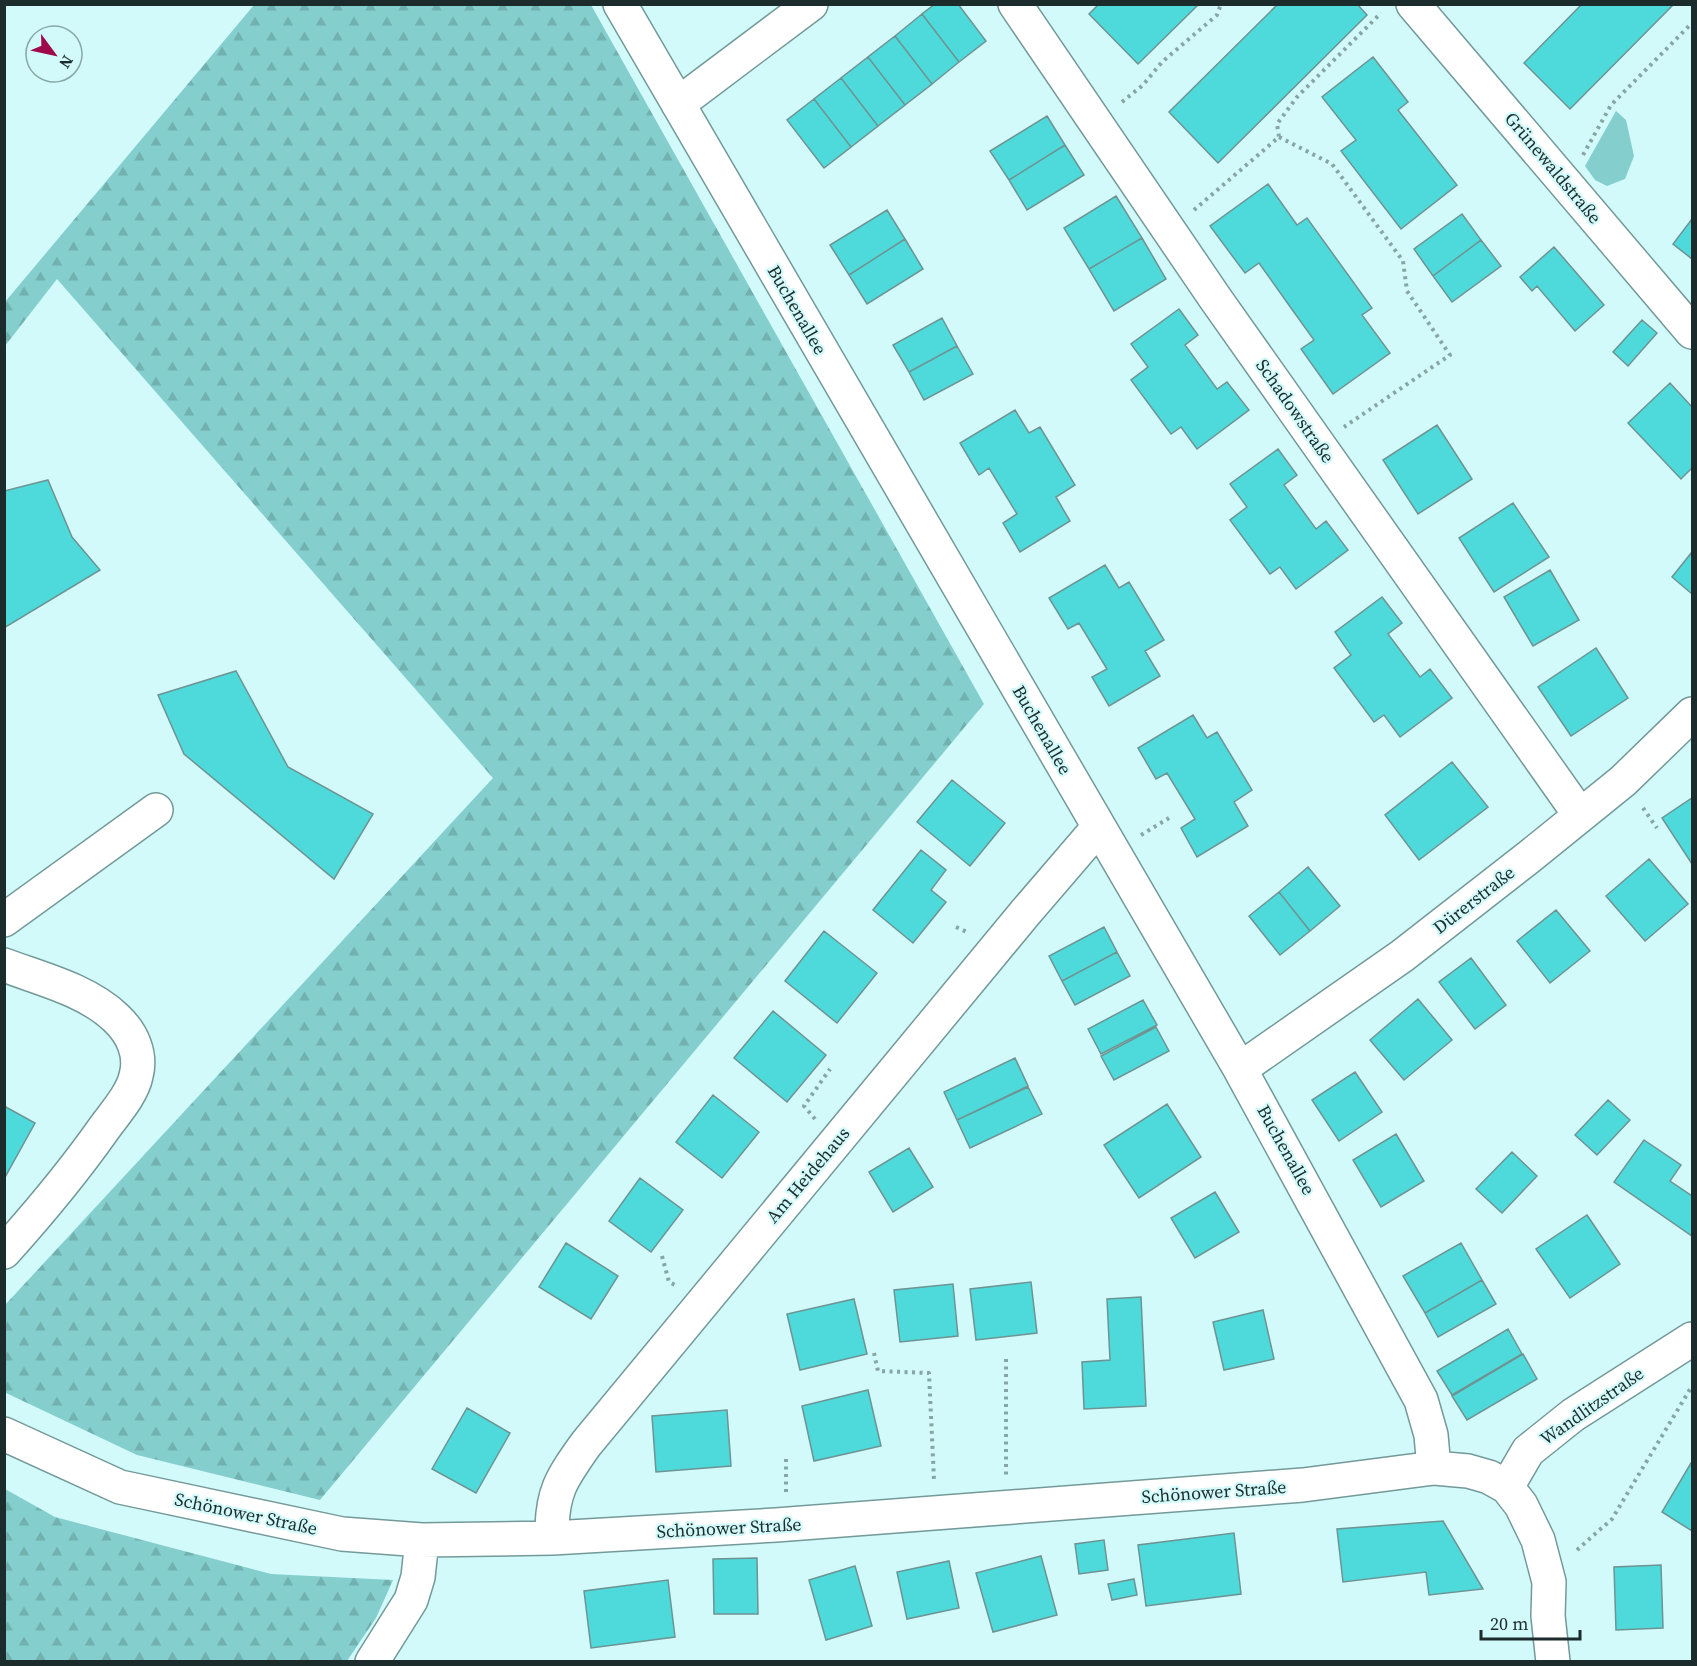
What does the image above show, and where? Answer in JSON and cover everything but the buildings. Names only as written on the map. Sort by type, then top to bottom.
[{"type":"street","name":"Buchenallee","points":[[620,4],[1240,1069],[1421,1400],[1431,1435],[1434,1468]]},
{"type":"street","points":[[678,104],[811,4]]},
{"type":"street","name":"Schadowstraße","points":[[1015,4],[1170,231],[1580,815]]},
{"type":"street","name":"Grünewaldstraße","points":[[1413,4],[1692,332]]},
{"type":"street","name":"Dürerstraße","points":[[1240,1069],[1402,956],[1623,781],[1692,714]]},
{"type":"street","points":[[4,920],[156,810]]},
{"type":"street","name":"Am Heidehaus","points":[[552,1538],[552,1515],[560,1481],[586,1444],[834,1142],[1098,828]]},
{"type":"street","points":[[4,965],[77,993],[97,1004],[116,1018],[132,1038],[138,1056],[136,1077],[119,1108],[63,1185],[4,1252]]},
{"type":"street","name":"Wandlitzstraße","points":[[1507,1487],[1528,1451],[1573,1415],[1692,1340]]},
{"type":"street","name":"Schönower Straße","points":[[4,1434],[120,1487],[342,1534],[422,1540],[552,1538],[776,1525],[1303,1485],[1434,1468],[1468,1471],[1489,1477],[1507,1487]]},
{"type":"street","points":[[1507,1487],[1521,1505],[1538,1540],[1549,1582],[1548,1616],[1553,1662]]},
{"type":"street","points":[[372,1662],[411,1600],[418,1576],[422,1540]]},
{"type":"path","points":[[1096,123],[1143,85],[1162,62],[1217,15],[1221,4]]},
{"type":"path","points":[[1279,137],[1276,124],[1297,97],[1382,13]]},
{"type":"path","points":[[1567,185],[1611,105],[1692,23]]},
{"type":"path","points":[[1170,231],[1279,137]]},
{"type":"path","points":[[1279,137],[1332,164],[1402,261],[1407,291],[1450,355],[1319,444]]},
{"type":"path","points":[[830,1069],[804,1106],[834,1142]]},
{"type":"path","points":[[874,1353],[878,1371],[929,1373],[934,1489]]},
{"type":"path","points":[[1006,1359],[1006,1484]]},
{"type":"path","points":[[1577,1550],[1612,1519],[1692,1386]]},
{"type":"path","points":[[786,1460],[786,1496]]},
{"type":"green space","points":[[254,5],[591,5],[984,704],[320,1500],[137,1455],[4,1392],[5,1305],[493,778],[57,279],[5,346],[5,302]]},
{"type":"green space","points":[[1616,111],[1626,120],[1634,156],[1625,179],[1607,186],[1595,180],[1585,166]]},
{"type":"green space","points":[[5,1489],[55,1517],[271,1574],[393,1580],[376,1618],[347,1661],[5,1661]]}]
